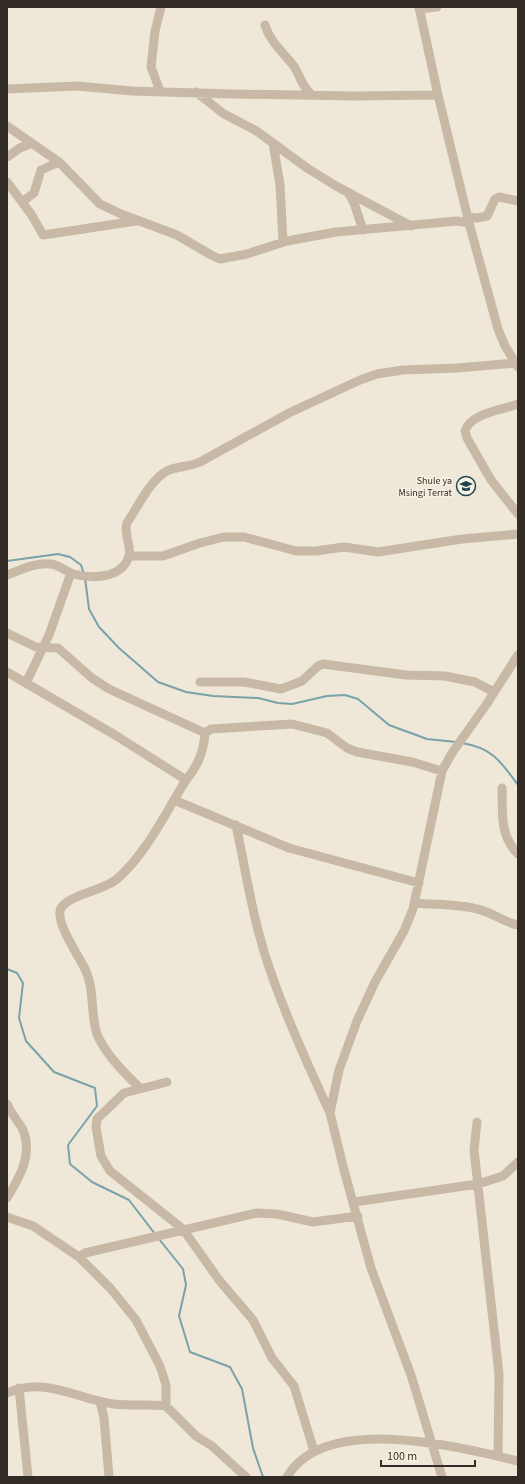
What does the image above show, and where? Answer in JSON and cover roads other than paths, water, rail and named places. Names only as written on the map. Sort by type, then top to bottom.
[{"type":"street","points":[[160,92],[150,68],[155,31],[161,7]]},
{"type":"street","points":[[7,575],[24,568],[50,564],[61,566],[71,573],[84,576],[109,575],[125,565],[129,556],[126,530],[127,523],[156,478],[166,472],[200,462],[292,412],[353,383],[377,374],[403,370],[517,365],[505,346],[498,329],[438,95],[419,8],[437,7]]},
{"type":"street","points":[[265,25],[270,38],[294,67],[303,87],[311,94]]},
{"type":"street","points":[[7,89],[48,86],[76,86],[132,91],[232,94],[311,94],[355,96],[438,95]]},
{"type":"street","points":[[195,92],[224,114],[255,130],[307,168],[349,193],[411,226]]},
{"type":"street","points":[[7,126],[30,144],[59,162],[100,204],[177,235],[220,259],[247,254],[283,242],[336,232],[462,221],[470,224],[489,214],[497,197],[518,201]]},
{"type":"street","points":[[272,143],[280,185],[283,242]]},
{"type":"street","points":[[7,158],[20,148],[30,144]]},
{"type":"street","points":[[22,202],[34,193],[41,170],[59,162]]},
{"type":"street","points":[[7,182],[31,214],[41,233],[45,235],[140,221]]},
{"type":"street","points":[[349,193],[363,230]]},
{"type":"street","points":[[470,224],[482,218]]},
{"type":"street","points":[[518,404],[477,418],[471,422],[465,431],[467,438],[491,480],[518,514]]},
{"type":"street","points":[[129,556],[163,556],[200,543],[224,537],[244,537],[296,551],[316,551],[344,547],[378,552],[462,539],[518,534]]},
{"type":"street","points":[[26,683],[43,649],[58,612],[71,573]]},
{"type":"street","points":[[7,633],[43,649],[58,648],[92,678],[109,689],[205,733]]},
{"type":"street","points":[[330,1113],[339,1070],[357,1021],[375,982],[404,931],[415,903],[442,771],[452,752],[518,655]]},
{"type":"street","points":[[200,682],[244,682],[281,689],[302,682],[318,666],[324,664],[406,675],[445,676],[475,682],[494,692]]},
{"type":"street","points":[[7,672],[115,735],[186,780]]},
{"type":"street","points":[[205,733],[211,729],[292,724],[327,733],[347,748],[357,752],[412,762],[442,771]]},
{"type":"street","points":[[140,1088],[112,1057],[97,1033],[87,972],[64,930],[60,915],[61,909],[67,902],[105,887],[116,879],[135,860],[186,780],[194,771],[204,748],[205,733]]},
{"type":"street","points":[[502,788],[504,834],[508,843],[518,854]]},
{"type":"street","points":[[174,800],[289,848],[419,883]]},
{"type":"street","points":[[236,825],[260,937],[269,967],[295,1035],[330,1113],[342,1163],[372,1268],[411,1375],[442,1477]]},
{"type":"street","points":[[415,903],[476,908],[490,913],[507,922],[518,925]]},
{"type":"street","points":[[167,1082],[124,1093],[97,1119],[96,1127],[101,1156],[110,1171],[183,1229],[219,1280],[253,1320],[272,1358],[294,1386],[314,1451]]},
{"type":"street","points":[[317,1084],[335,1092]]},
{"type":"street","points":[[7,1104],[12,1116],[21,1128],[27,1145],[24,1166],[7,1198]]},
{"type":"street","points":[[477,1122],[474,1150],[499,1374],[498,1456]]},
{"type":"street","points":[[354,1202],[478,1184],[503,1176],[518,1162]]},
{"type":"street","points":[[78,1257],[85,1253],[257,1213],[277,1214],[313,1222],[358,1216]]},
{"type":"street","points":[[7,1217],[33,1226],[78,1257],[111,1290],[136,1320],[162,1372],[166,1385],[166,1406]]},
{"type":"street","points":[[7,1393],[19,1388],[34,1386],[46,1387],[115,1404],[166,1406],[196,1436],[212,1446],[246,1477]]},
{"type":"street","points":[[19,1388],[28,1477]]},
{"type":"street","points":[[100,1401],[104,1418],[110,1477]]},
{"type":"street","points":[[287,1477],[298,1464],[314,1451],[350,1440],[403,1439],[498,1456],[518,1462]]},
{"type":"waterway","points":[[7,561],[58,554],[70,557],[81,565],[84,574]]},
{"type":"waterway","points":[[85,578],[89,609],[99,627],[119,648],[158,682],[186,692],[213,696],[258,698],[278,703],[292,704],[327,696],[345,695],[358,699],[389,725],[427,739],[456,742]]},
{"type":"waterway","points":[[462,743],[473,745],[489,752],[501,763],[518,785]]},
{"type":"waterway","points":[[7,969],[17,973],[23,983],[19,1018],[26,1041],[54,1072],[95,1088],[97,1106],[68,1145],[70,1164],[92,1182],[129,1200],[155,1234]]},
{"type":"waterway","points":[[159,1239],[183,1269],[186,1285],[179,1316],[190,1352],[230,1367],[242,1389],[253,1448],[263,1477]]},
{"type":"place","name":"Shule ya Msingi Terrat","points":[[466,486]]}]
